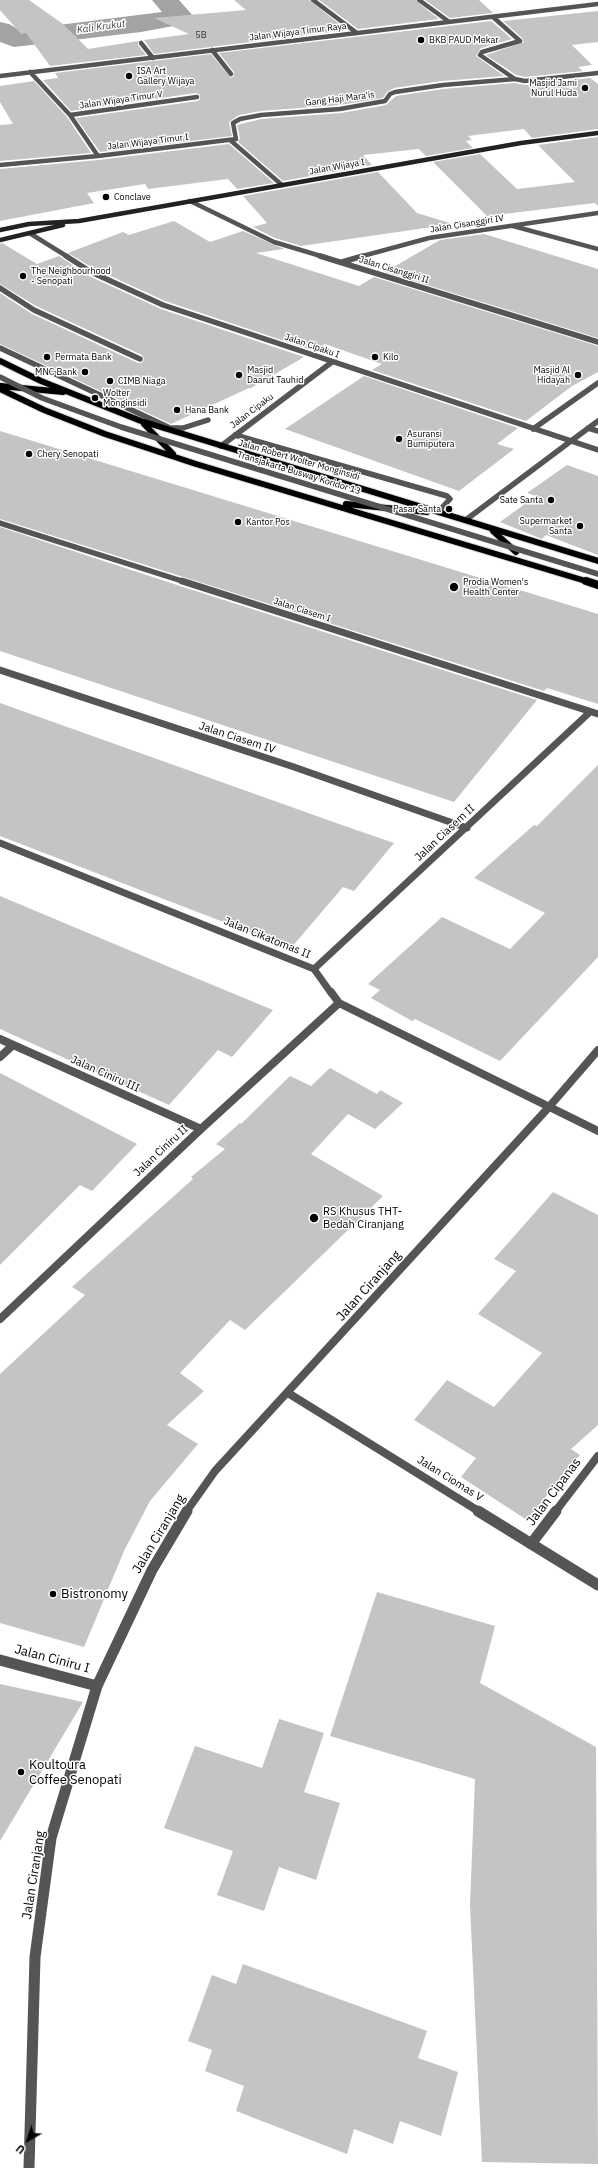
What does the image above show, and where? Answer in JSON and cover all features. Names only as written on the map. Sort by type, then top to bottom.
[{"type":"main road","name":"Jalan Wijaya I","points":[[0,230],[29,224],[79,220],[521,143],[598,133]]},
{"type":"main road","name":"Jalan Wijaya I","points":[[0,240],[31,234],[79,220]]},
{"type":"main road","name":"Jalan Robert Wolter Monginsidi","points":[[0,361],[42,381],[141,421],[438,510],[598,561]]},
{"type":"main road","points":[[0,386],[71,393]]},
{"type":"main road","points":[[0,389],[44,410],[105,434],[318,501],[527,562],[598,585]]},
{"type":"main road","points":[[141,421],[151,430],[170,453],[181,458]]},
{"type":"main road","points":[[318,501],[454,515]]},
{"type":"main road","points":[[467,519],[496,532],[527,562]]},
{"type":"street","points":[[313,0],[357,33]]},
{"type":"street","points":[[419,0],[448,21]]},
{"type":"street","name":"Jalan Wijaya Timur Raya","points":[[0,76],[598,4]]},
{"type":"street","points":[[493,17],[520,41],[504,47],[482,52],[480,55],[515,79],[525,81],[598,73]]},
{"type":"street","points":[[141,43],[153,58]]},
{"type":"street","points":[[212,50],[231,74]]},
{"type":"street","points":[[30,72],[70,115],[98,156]]},
{"type":"street","name":"Gang Haji Mara'is","points":[[230,140],[236,139],[236,131],[233,123],[240,119],[261,115],[340,109],[385,101],[390,94],[395,92],[443,85],[515,79]]},
{"type":"street","name":"Jalan Wijaya Timur V","points":[[70,115],[197,97]]},
{"type":"street","points":[[230,140],[282,185]]},
{"type":"street","name":"Jalan Wijaya Timur I","points":[[0,165],[98,156],[230,140]]},
{"type":"street","name":"Jalan Cisanggiri II","points":[[190,201],[274,242],[598,342]]},
{"type":"street","name":"Jalan Cisanggiri IV","points":[[341,262],[429,238],[598,212]]},
{"type":"street","points":[[509,225],[598,249]]},
{"type":"street","name":"Jalan Cipaku I","points":[[31,234],[91,272],[142,297],[598,450]]},
{"type":"street","points":[[0,288],[34,310],[140,359]]},
{"type":"street","points":[[0,348],[56,376],[170,428],[183,428],[208,420]]},
{"type":"street","name":"Jalan Cipaku","points":[[221,446],[332,362]]},
{"type":"street","points":[[42,381],[56,376]]},
{"type":"street","name":"Transjakarta Busway Koridor 13","points":[[0,377],[42,398],[121,427],[598,574]]},
{"type":"street","points":[[533,429],[598,383]]},
{"type":"street","points":[[467,519],[598,421]]},
{"type":"street","points":[[588,428],[598,431]]},
{"type":"street","points":[[235,435],[447,496],[450,499],[438,510]]},
{"type":"street","name":"Jalan Ciasem I","points":[[0,523],[598,714]]},
{"type":"street","name":"Jalan Ciasem IV","points":[[0,670],[294,767],[467,828]]},
{"type":"street","name":"Jalan Ciasem II","points":[[314,969],[590,712]]},
{"type":"street","name":"Jalan Cikatomas II","points":[[0,843],[314,969],[339,1003],[598,1131]]},
{"type":"street","name":"Jalan Ciniru II","points":[[0,1319],[201,1129],[339,1003]]},
{"type":"street","name":"Jalan Ciniru III","points":[[0,1039],[201,1129]]},
{"type":"street","points":[[0,1057],[13,1045]]},
{"type":"street","name":"Jalan Ciranjang","points":[[29,2168],[35,1957],[50,1846],[97,1686],[152,1570],[182,1518],[215,1471],[549,1107],[598,1050]]},
{"type":"street","name":"Jalan Ciomas V","points":[[288,1393],[598,1585]]},
{"type":"street","name":"Jalan Cipanas","points":[[531,1544],[598,1456]]},
{"type":"street","name":"Jalan Ciniru I","points":[[0,1660],[97,1686]]},
{"type":"building","points":[[0,0],[29,0],[63,24],[88,49],[138,41],[138,45],[146,55],[50,66],[26,33],[21,34],[0,10]]},
{"type":"building","points":[[234,0],[309,0],[347,30],[154,54],[144,40],[189,34],[154,18],[246,10]]},
{"type":"building","points":[[319,0],[415,0],[439,19],[358,29]]},
{"type":"building","points":[[425,0],[479,0],[493,13],[450,18]]},
{"type":"building","points":[[598,11],[598,42],[572,45],[592,65],[578,67],[583,71],[525,77],[516,75],[486,55],[524,42],[522,38],[503,21]]},
{"type":"building","points":[[491,21],[512,39],[481,48],[476,56],[504,76],[442,81],[394,88],[387,92],[383,98],[340,105],[261,111],[239,115],[229,122],[232,136],[100,152],[76,118],[198,101],[200,99],[200,95],[196,93],[71,111],[43,80],[58,78],[55,73],[211,54],[231,78],[234,76],[234,72],[219,53]]},
{"type":"building","points":[[590,78],[598,84],[598,129],[532,138],[524,129],[468,136],[472,140],[466,141],[473,148],[426,156],[419,149],[363,155],[372,165],[283,181],[238,142],[240,138],[237,125],[261,119],[341,113],[386,105],[396,96],[443,89],[515,83],[525,85]]},
{"type":"building","points":[[34,81],[67,117],[91,153],[0,161],[0,125],[13,124],[0,102],[0,86]]},
{"type":"building","points":[[598,137],[598,206],[595,203],[487,216],[433,162],[480,154],[517,189],[575,182],[538,145]]},
{"type":"building","points":[[229,144],[274,183],[237,189],[228,179],[148,189],[145,184],[87,193],[94,203],[0,221],[0,169],[98,160]]},
{"type":"building","points":[[378,172],[417,213],[453,224],[301,246],[275,238],[253,227],[267,223],[243,196]]},
{"type":"building","points":[[174,221],[210,242],[243,231],[284,249],[256,253],[359,286],[374,277],[598,346],[598,372],[572,386],[526,421],[372,370],[382,364],[325,344],[314,351],[165,301],[93,268],[68,253],[123,232],[129,235]]},
{"type":"building","points":[[484,234],[598,269],[598,338],[385,272],[440,240]]},
{"type":"building","points":[[2,243],[37,264],[59,256],[89,276],[161,309],[304,357],[251,388],[171,424],[0,344],[0,293],[32,314],[138,363],[142,363],[144,359],[142,355],[36,306],[0,284],[0,244]]},
{"type":"building","name":"Asuransi Bumiputera","points":[[364,376],[518,428],[497,444],[514,449],[459,491],[285,429]]},
{"type":"building","points":[[0,431],[598,614],[598,704],[547,688],[544,691],[0,519]]},
{"type":"building","name":"Sate Santa","points":[[567,465],[598,476],[598,555],[546,535],[542,539],[500,522],[536,496],[527,493]]},
{"type":"building","points":[[0,527],[537,700],[454,802],[0,651]]},
{"type":"building","points":[[0,703],[394,843],[354,891],[343,887],[291,948],[0,836]]},
{"type":"building","points":[[598,765],[598,957],[500,1061],[415,1019],[412,1021],[371,998],[380,990],[368,984],[442,917],[510,949],[545,913],[474,878],[534,825],[537,826]]},
{"type":"building","points":[[0,896],[273,1010],[232,1057],[218,1050],[169,1105],[0,1029]]},
{"type":"building","points":[[330,1068],[377,1094],[380,1090],[403,1103],[375,1129],[348,1114],[311,1154],[383,1196],[245,1330],[230,1320],[180,1373],[204,1391],[167,1425],[198,1444],[150,1501],[124,1551],[84,1647],[0,1623],[0,1374],[85,1295],[72,1287],[193,1179],[191,1177],[225,1149],[216,1144],[240,1123],[241,1124],[290,1076],[311,1086]]},
{"type":"building","points":[[0,1073],[137,1144],[92,1191],[80,1185],[0,1265]]},
{"type":"building","points":[[553,1192],[598,1215],[598,1425],[571,1449],[580,1455],[527,1520],[461,1477],[476,1458],[414,1420],[447,1380],[494,1407],[542,1353],[478,1314],[516,1271],[494,1259]]},
{"type":"building","points":[[377,1592],[495,1626],[480,1683],[596,1747],[598,2164],[482,2162],[470,1905],[475,1779],[330,1736]]},
{"type":"building","name":"Koultoura Coffee Senopati","points":[[0,1684],[83,1702],[0,1841]]},
{"type":"building","points":[[279,1719],[324,1733],[304,1792],[340,1803],[316,1880],[279,1867],[264,1911],[217,1895],[233,1851],[164,1828],[195,1746],[262,1768]]},
{"type":"building","points":[[243,1964],[427,2031],[418,2058],[458,2072],[441,2136],[400,2121],[393,2144],[354,2129],[347,2154],[236,2111],[244,2086],[205,2071],[212,2050],[188,2041],[212,1975],[236,1984]]},
{"type":"waterway","name":"Kali Krukut","points":[[0,30],[14,39],[141,24],[181,17],[165,0]]},
{"type":"place","name":"BKB PAUD Mekar","points":[[421,40]]},
{"type":"place","name":"ISA Art Gallery Wijaya","points":[[129,76]]},
{"type":"place","name":"Masjid Jami Nurul Huda","points":[[585,88]]},
{"type":"place","name":"Conclave","points":[[106,197]]},
{"type":"place","name":"The Neighbourhood - Senopati","points":[[23,276]]},
{"type":"place","name":"Permata Bank","points":[[47,357]]},
{"type":"place","name":"Kilo","points":[[375,357]]},
{"type":"place","name":"MNC Bank","points":[[85,372]]},
{"type":"place","name":"Masjid Daarut Tauhid","points":[[239,375]]},
{"type":"place","name":"Masjid Al Hidayah","points":[[578,375]]},
{"type":"place","name":"CIMB Niaga","points":[[110,381]]},
{"type":"place","name":"Wolter Monginsidi","points":[[95,398]]},
{"type":"place","name":"Hana Bank","points":[[177,410]]},
{"type":"place","name":"Asuransi Bumiputera","points":[[399,439]]},
{"type":"place","name":"Chery Senopati","points":[[29,454]]},
{"type":"place","name":"Sate Santa","points":[[551,500]]},
{"type":"place","name":"Pasar Santa","points":[[449,509]]},
{"type":"place","name":"Kantor Pos","points":[[238,522]]},
{"type":"place","name":"Supermarket Santa","points":[[580,526]]},
{"type":"place","name":"Prodia Women's Health Center","points":[[454,587]]},
{"type":"place","name":"RS Khusus THT- Bedah Ciranjang","points":[[314,1218]]},
{"type":"place","name":"Bistronomy","points":[[53,1594]]},
{"type":"place","name":"Koultoura Coffee Senopati","points":[[21,1772]]}]
